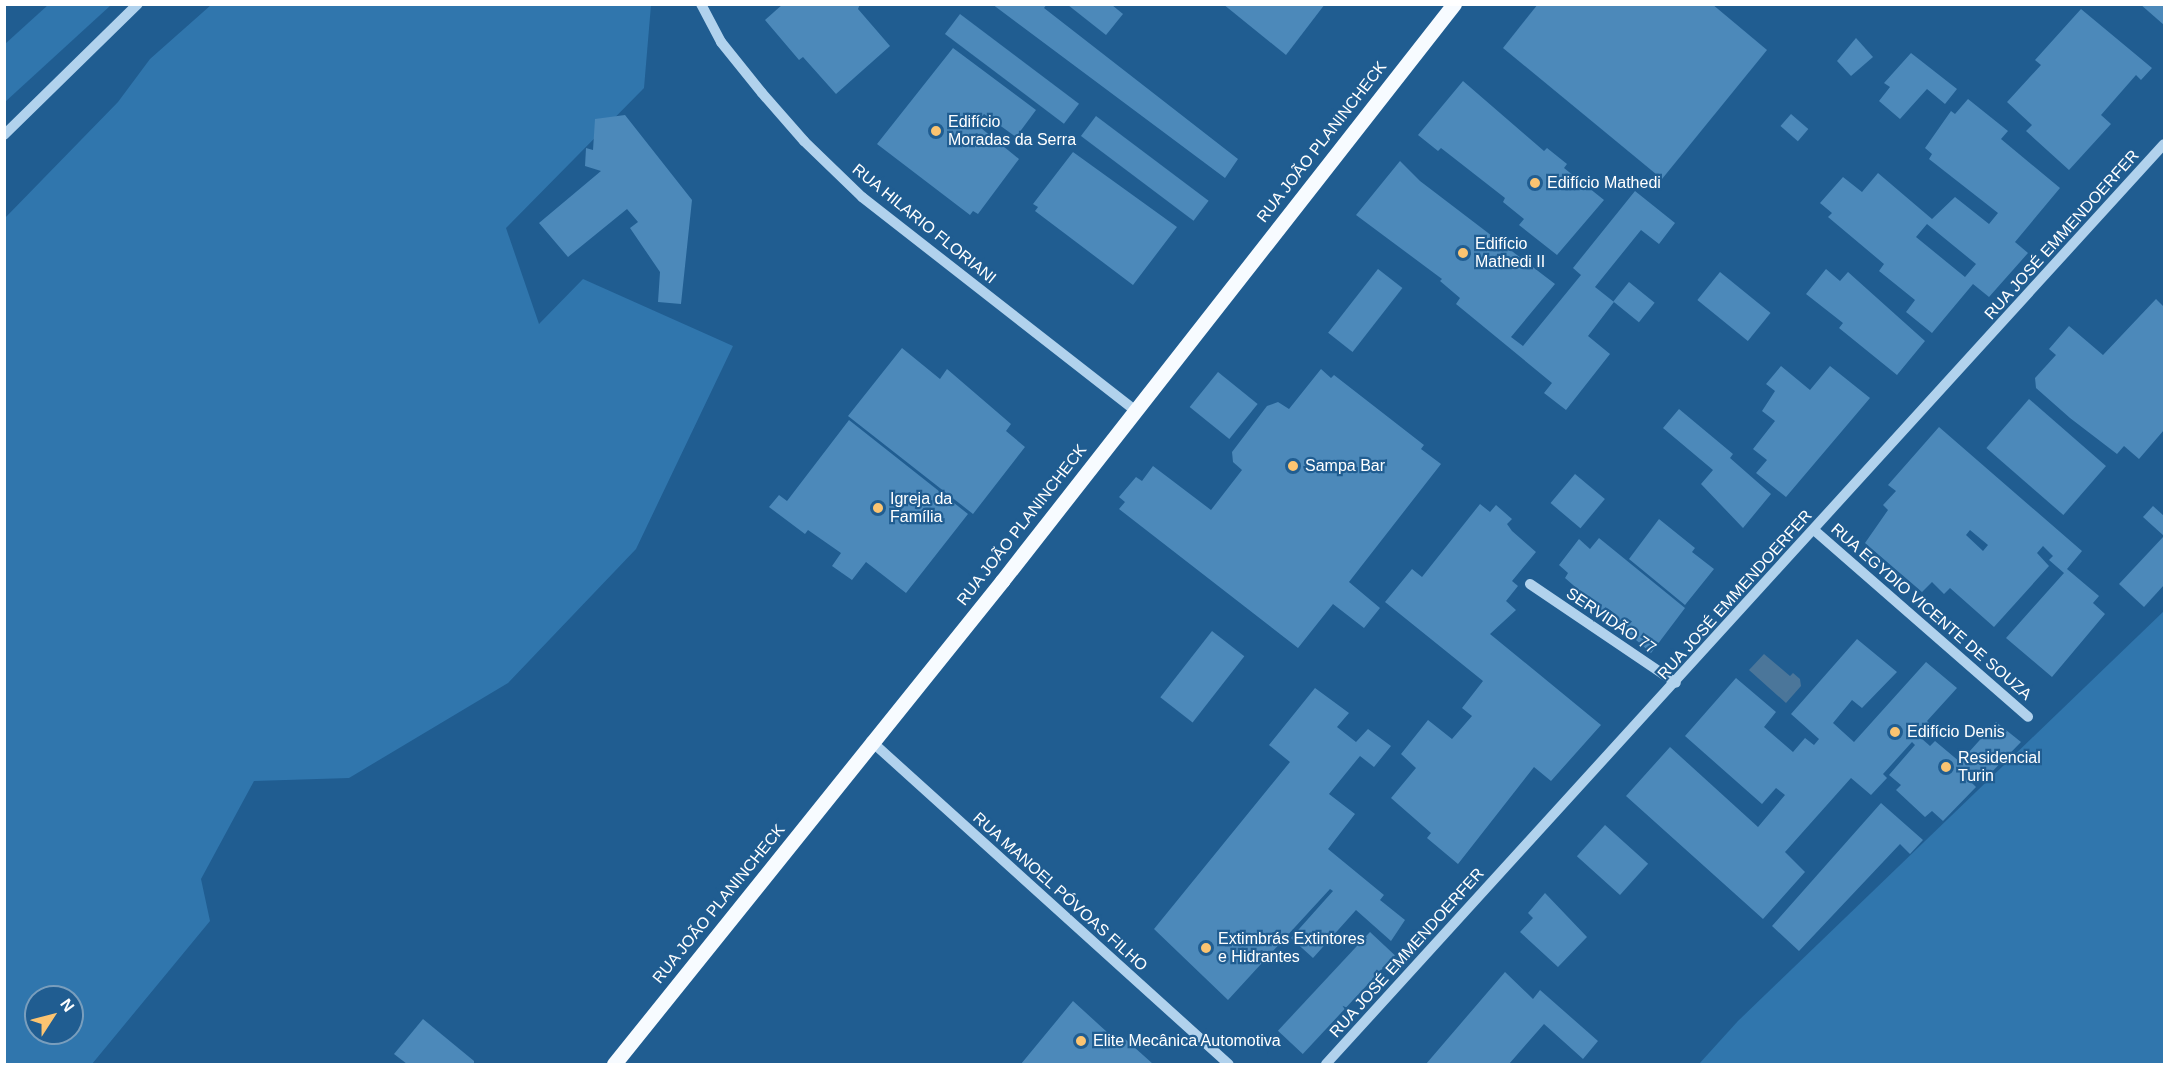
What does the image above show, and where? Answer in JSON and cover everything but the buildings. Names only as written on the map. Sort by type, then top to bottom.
[{"type":"main road","name":"RUA JOÃO PLANINCHECK","points":[[614,1065],[1135,410],[1454,4]]},
{"type":"street","points":[[4,135],[138,4]]},
{"type":"street","name":"RUA HILARIO FLORIANI","points":[[701,4],[721,42],[762,93],[804,141],[862,196],[1135,410]]},
{"type":"street","name":"RUA JOSÉ EMMENDOERFER","points":[[1326,1065],[2164,144]]},
{"type":"street","name":"RUA EGYDIO VICENTE DE SOUZA","points":[[1814,530],[2028,717]]},
{"type":"street","name":"SERVIDÃO 77","points":[[1530,584],[1676,683]]},
{"type":"street","name":"RUA MANOEL PÓVOAS FILHO","points":[[871,741],[1229,1065]]},
{"type":"shaded area","points":[[48,5],[111,5],[5,102],[5,44]]},
{"type":"shaded area","points":[[211,5],[651,5],[644,88],[506,228],[539,324],[583,279],[733,346],[636,549],[508,683],[349,778],[254,781],[201,879],[210,921],[92,1064],[5,1064],[4,219],[118,102],[150,59]]},
{"type":"shaded area","points":[[2164,611],[2164,1064],[1699,1064],[1738,1021]]},
{"type":"shaded area","points":[[1764,654],[1790,676],[1793,673],[1800,679],[1801,686],[1786,703],[1749,670]]},
{"type":"place","name":"Edifício Moradas da Serra","points":[[936,131]]},
{"type":"place","name":"Edifício Mathedi","points":[[1535,183]]},
{"type":"place","name":"Edifício Mathedi II","points":[[1463,253]]},
{"type":"place","name":"Sampa Bar","points":[[1293,466]]},
{"type":"place","name":"Igreja da Família","points":[[878,508]]},
{"type":"place","name":"Edifício Denis","points":[[1895,732]]},
{"type":"place","name":"Residencial Turin","points":[[1946,767]]},
{"type":"place","name":"Extimbrás Extintores e Hidrantes","points":[[1206,948]]},
{"type":"place","name":"Elite Mecânica Automotiva","points":[[1081,1041]]}]
